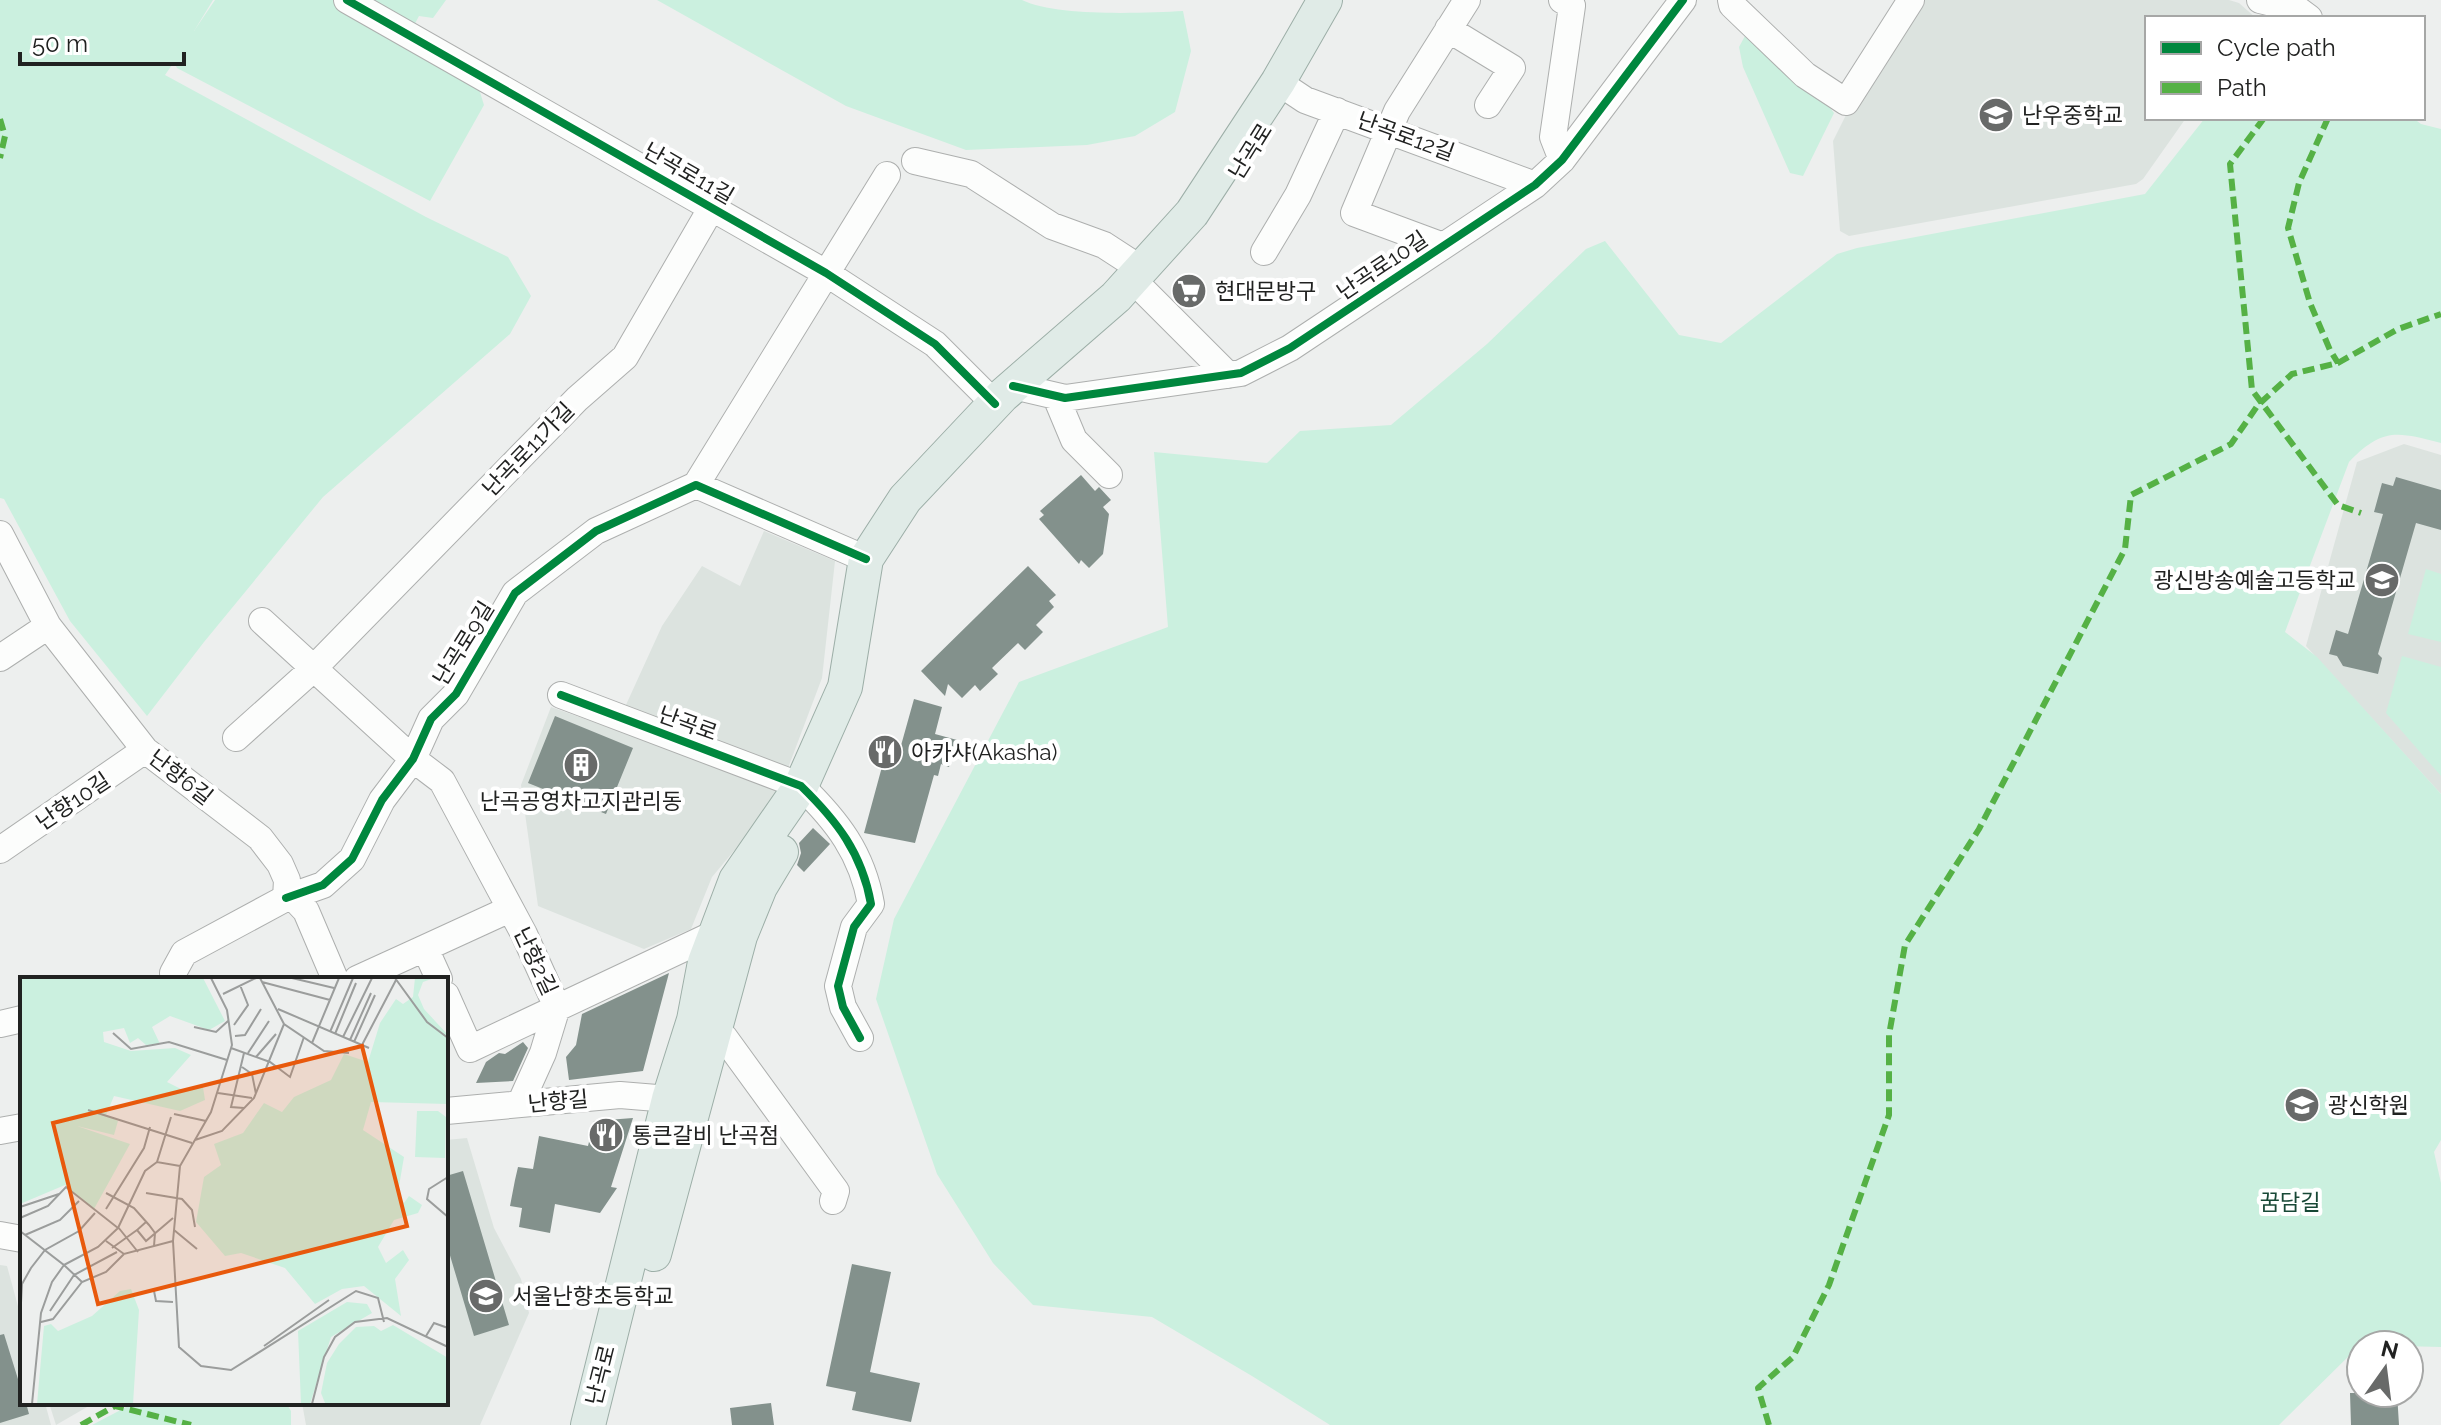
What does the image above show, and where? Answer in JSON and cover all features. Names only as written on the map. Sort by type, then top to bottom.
[{"type":"main road","name":"난곡로","points":[[1284,86],[1325,0]]},
{"type":"main road","name":"난곡로","points":[[588,1425],[669,1099],[705,1026],[760,887],[808,793],[863,697],[887,567],[925,509],[1023,394],[1116,297],[1139,279],[1192,213],[1342,0]]},
{"type":"main road","name":"난곡로","points":[[611,1425],[658,1240],[705,1026],[705,962],[736,880],[808,793],[845,687],[866,559],[905,499],[1023,394]]},
{"type":"street","name":"난곡로11길","points":[[347,0],[826,273],[935,344],[1023,394]]},
{"type":"street","points":[[1443,246],[1354,213],[1388,129],[1467,0]]},
{"type":"street","points":[[1562,0],[1572,6],[1553,137],[1562,160]]},
{"type":"street","name":"난곡로10길","points":[[1023,394],[1065,398],[1241,373],[1290,348],[1535,185],[1562,160],[1683,0]]},
{"type":"street","points":[[1731,0],[1732,5],[1805,75],[1846,102],[1911,0]]},
{"type":"street","points":[[2260,0],[2297,9],[2306,16]]},
{"type":"street","points":[[1448,29],[1512,68],[1488,105]]},
{"type":"street","name":"난곡로12길","points":[[1284,86],[1305,100],[1535,185]]},
{"type":"street","points":[[1264,252],[1298,195],[1337,111]]},
{"type":"street","points":[[915,161],[971,174],[1052,226],[1104,245],[1228,375]]},
{"type":"street","points":[[866,559],[696,485],[887,175]]},
{"type":"street","name":"난곡로11가길","points":[[236,738],[313,669],[577,399],[625,357],[712,207]]},
{"type":"street","points":[[1023,394],[1109,475]]},
{"type":"street","name":"난곡로9길","points":[[288,896],[323,885],[352,859],[382,800],[413,759],[431,719],[456,694],[515,593],[596,531],[696,485]]},
{"type":"street","name":"난향6길","points":[[0,534],[48,626],[145,750],[260,838],[284,872],[288,896],[306,911],[334,977]]},
{"type":"street","points":[[262,621],[413,759]]},
{"type":"street","points":[[0,658],[48,626]]},
{"type":"street","name":"난곡로","points":[[561,695],[808,793]]},
{"type":"street","name":"난향10길","points":[[0,850],[145,750]]},
{"type":"street","name":"난향2길","points":[[413,759],[442,781],[510,909],[557,1007],[543,1053],[520,1104]]},
{"type":"street","points":[[808,793],[848,839],[868,889],[871,904],[854,927],[838,986],[843,1007],[860,1038]]},
{"type":"street","points":[[169,977],[184,953],[288,896]]},
{"type":"street","name":"난향2길","points":[[425,948],[510,909]]},
{"type":"street","points":[[448,1000],[470,1049],[716,933]]},
{"type":"street","points":[[361,977],[425,948],[438,977]]},
{"type":"street","points":[[0,1024],[20,1019]]},
{"type":"street","points":[[705,1026],[724,1037],[836,1191],[833,1201]]},
{"type":"street","name":"난향길","points":[[448,1111],[620,1095],[669,1099]]},
{"type":"street","points":[[0,1131],[20,1127]]},
{"type":"street","points":[[0,1235],[20,1239]]},
{"type":"shaded area","name":"난우중학교","points":[[1920,0],[2229,0],[2239,3],[2254,16],[2145,16],[2145,120],[2185,120],[2143,179],[2136,184],[1849,236],[1840,231],[1833,141],[1847,113]]},
{"type":"shaded area","points":[[2404,444],[2441,455],[2441,794],[2306,646],[2357,462]]},
{"type":"shaded area","points":[[764,531],[835,561],[822,678],[788,768],[625,707],[662,626],[702,566],[740,586]]},
{"type":"shaded area","points":[[551,707],[785,790],[712,877],[691,929],[644,949],[538,906],[521,785]]},
{"type":"shaded area","name":"서울난향초등학교","points":[[467,1138],[494,1228],[521,1279],[529,1313],[480,1425],[306,1425],[302,1405],[448,1405],[448,1140]]},
{"type":"shaded area","points":[[0,1265],[7,1266],[20,1314],[20,1405],[46,1405],[51,1425],[0,1425]]},
{"type":"shaded area","points":[[50,1405],[91,1405],[56,1425]]},
{"type":"green space","points":[[0,0],[213,0],[194,31],[215,0],[446,0],[433,18],[419,16],[404,44],[479,89],[484,105],[430,201],[177,68],[174,62],[165,75],[426,217],[508,257],[531,296],[510,334],[323,497],[147,716],[70,621],[4,499],[0,498]]},
{"type":"green space","points":[[657,0],[1022,0],[1078,11],[1183,11],[1191,51],[1175,112],[1135,136],[1087,145],[966,150],[846,106]]},
{"type":"green space","points":[[1745,36],[1834,113],[1803,176],[1790,173],[1743,67],[1739,47]]},
{"type":"green space","name":"꿈담길","points":[[2203,120],[2416,120],[2441,129],[2441,443],[2413,436],[2391,435],[2372,443],[2349,462],[2285,632],[2317,657],[2441,794],[2441,1140],[2434,1152],[2441,1183],[2441,1347],[2425,1347],[2425,1329],[2345,1329],[2345,1360],[2279,1425],[1330,1425],[1152,1317],[1033,1305],[993,1263],[937,1174],[876,999],[894,919],[1019,682],[1168,627],[1154,452],[1267,463],[1300,431],[1391,425],[1487,344],[1586,249],[1605,241],[1679,335],[1721,343],[1837,254],[2145,194]]},
{"type":"green space","points":[[2426,569],[2441,574],[2441,642],[2408,634]]},
{"type":"green space","points":[[2402,656],[2441,667],[2441,776],[2386,713]]},
{"type":"green space","points":[[130,1405],[287,1405],[291,1411],[291,1425],[92,1425]]},
{"type":"building","points":[[1081,475],[1095,491],[1099,487],[1111,500],[1103,507],[1109,514],[1103,554],[1089,568],[1081,560],[1079,564],[1039,519],[1044,515],[1040,511]]},
{"type":"building","name":"광신방송예술고등학교","points":[[2396,477],[2441,490],[2441,530],[2416,523],[2378,654],[2382,658],[2378,674],[2343,666],[2337,656],[2329,654],[2336,630],[2348,634],[2383,514],[2374,512],[2382,483],[2393,486]]},
{"type":"building","points":[[1028,566],[1056,595],[1049,601],[1054,607],[1036,625],[1043,632],[1025,650],[1018,643],[992,668],[998,674],[980,691],[975,685],[962,698],[948,684],[945,696],[921,671]]},
{"type":"building","points":[[914,699],[942,707],[935,734],[957,740],[949,767],[941,764],[938,776],[934,775],[915,843],[864,833],[883,763],[895,767]]},
{"type":"building","name":"난곡공영차고지관리동","points":[[555,716],[633,748],[606,814],[528,783]]},
{"type":"building","points":[[813,828],[830,844],[804,872],[797,865],[801,853],[799,843]]},
{"type":"building","points":[[669,973],[643,1071],[569,1080],[566,1057],[576,1045],[582,1014]]},
{"type":"building","points":[[523,1042],[528,1048],[513,1081],[476,1083],[486,1062]]},
{"type":"building","points":[[633,1118],[611,1187],[617,1188],[600,1213],[555,1204],[550,1233],[519,1227],[522,1208],[510,1206],[515,1180],[518,1167],[533,1169],[539,1136],[588,1146],[594,1121]]},
{"type":"building","points":[[463,1171],[509,1325],[474,1336],[448,1249],[448,1175]]},
{"type":"building","points":[[852,1264],[891,1272],[870,1372],[920,1383],[911,1422],[852,1410],[856,1392],[826,1386]]},
{"type":"building","points":[[4,1334],[20,1386],[20,1405],[27,1405],[29,1414],[0,1423],[0,1335]]},
{"type":"building","points":[[771,1403],[774,1425],[732,1425],[730,1408]]},
{"type":"building","points":[[2350,1409],[2398,1409],[2399,1425],[2351,1425]]},
{"type":"marked path","points":[[0,119],[5,136],[0,158]]},
{"type":"marked path","points":[[2263,120],[2230,164],[2252,390],[2338,505],[2361,513]]},
{"type":"marked path","points":[[2327,120],[2299,183],[2288,228],[2310,303],[2338,363]]},
{"type":"marked path","points":[[1769,1425],[1758,1388],[1793,1357],[1829,1285],[1889,1115],[1889,1035],[1905,945],[1979,829],[2125,549],[2131,495],[2231,444],[2258,405],[2292,374],[2338,363],[2398,329],[2441,314]]},
{"type":"marked path","points":[[81,1425],[115,1406],[191,1425]]},
{"type":"cycle path","points":[[347,0],[826,273],[935,344],[995,404]]},
{"type":"cycle path","points":[[1013,386],[1065,398],[1241,373],[1290,348],[1535,185],[1562,160],[1683,0]]},
{"type":"cycle path","points":[[286,898],[323,885],[352,859],[382,800],[413,759],[431,719],[456,694],[515,593],[596,531],[696,485],[866,559]]},
{"type":"cycle path","points":[[561,695],[801,786],[826,812],[854,853],[871,904],[854,927],[838,986],[843,1007],[860,1038]]},
{"type":"place","name":"난우중학교","points":[[1996,115]]},
{"type":"place","name":"현대문방구","points":[[1189,291]]},
{"type":"place","name":"광신방송예술고등학교","points":[[2382,580]]},
{"type":"place","name":"아카샤(Akasha)","points":[[885,752]]},
{"type":"place","name":"난곡공영차고지관리동","points":[[581,765]]},
{"type":"place","name":"광신학원","points":[[2302,1105]]},
{"type":"place","name":"통큰갈비 난곡점","points":[[606,1135]]},
{"type":"place","name":"서울난향초등학교","points":[[486,1296]]}]
